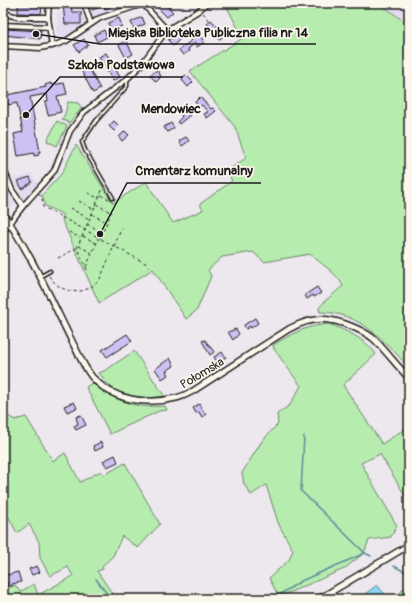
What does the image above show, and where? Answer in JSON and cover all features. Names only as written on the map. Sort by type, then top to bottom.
[{"type":"main road","points":[[319,599],[409,544]]},
{"type":"street","points":[[49,3],[48,17],[52,46]]},
{"type":"street","points":[[84,3],[92,24]]},
{"type":"street","points":[[3,232],[23,206],[54,171],[70,131],[84,112],[127,80],[141,65],[167,30],[201,9],[207,3]]},
{"type":"street","points":[[3,46],[36,48],[52,46],[66,41],[100,18],[145,4],[167,30]]},
{"type":"street","points":[[3,13],[18,16],[48,17]]},
{"type":"street","points":[[3,24],[49,27]]},
{"type":"street","points":[[3,167],[12,190],[23,206]]},
{"type":"street","name":"Połomska","points":[[3,213],[40,277],[83,363],[92,377],[102,386],[118,396],[140,401],[160,401],[178,398],[193,391],[289,329],[312,320],[324,319],[338,321],[373,338],[409,378]]},
{"type":"lane","points":[[113,198],[85,150],[82,142],[96,121],[127,86],[127,80]]},
{"type":"lane","points":[[40,277],[50,271]]},
{"type":"path","points":[[201,9],[209,21]]},
{"type":"path","points":[[87,270],[77,248],[103,188]]},
{"type":"path","points":[[38,193],[42,198],[44,207],[98,237]]},
{"type":"path","points":[[88,193],[99,198]]},
{"type":"path","points":[[100,195],[109,199]]},
{"type":"path","points":[[79,201],[94,209]]},
{"type":"path","points":[[96,204],[111,212]]},
{"type":"path","points":[[70,208],[89,219]]},
{"type":"path","points":[[98,237],[100,236],[113,208]]},
{"type":"path","points":[[92,214],[106,222]]},
{"type":"path","points":[[88,224],[102,232]]},
{"type":"path","points":[[47,272],[57,285],[66,290],[80,292],[87,290],[100,278],[123,225]]},
{"type":"path","points":[[69,232],[81,239]]},
{"type":"path","points":[[82,236],[97,244]]},
{"type":"path","points":[[100,236],[101,239],[147,264],[150,268]]},
{"type":"path","points":[[86,267],[97,244],[98,237]]},
{"type":"path","points":[[78,245],[92,254]]},
{"type":"path","points":[[58,258],[77,248]]},
{"type":"shaded area","points":[[86,3],[124,3],[122,7],[103,13],[95,18],[91,16]]},
{"type":"shaded area","points":[[380,3],[409,3],[409,24],[385,7]]},
{"type":"shaded area","points":[[84,12],[88,21],[86,24],[63,39],[56,36],[57,13]]},
{"type":"shaded area","points":[[31,173],[39,185],[26,199],[23,199],[13,178],[24,177]]},
{"type":"shaded area","points":[[3,178],[15,204],[10,209],[3,201]]},
{"type":"green space","points":[[225,3],[379,3],[409,25],[409,367],[380,338],[359,323],[334,313],[320,312],[319,308],[325,301],[343,286],[332,272],[310,254],[264,262],[253,252],[222,257],[208,270],[211,276],[197,310],[186,319],[153,269],[99,303],[62,220],[62,214],[45,206],[42,195],[62,173],[76,145],[113,203],[146,182],[173,223],[203,210],[200,204],[232,181],[227,171],[246,158],[235,127],[190,71],[243,38]]},
{"type":"green space","points":[[68,102],[78,103],[82,108],[69,123],[62,119]]},
{"type":"green space","points":[[57,121],[67,126],[57,146],[47,141]]},
{"type":"green space","points":[[329,324],[349,332],[361,339],[376,354],[343,385],[382,444],[409,426],[409,436],[407,438],[409,442],[409,502],[380,454],[361,463],[397,526],[391,537],[369,540],[364,553],[344,569],[279,597],[269,578],[289,560],[293,550],[279,525],[266,485],[251,495],[244,484],[242,473],[262,441],[278,424],[277,414],[290,405],[301,386],[274,349],[273,345],[306,328]]},
{"type":"green space","points":[[134,351],[165,397],[143,398],[121,393],[109,385],[99,373]]},
{"type":"green space","points":[[92,383],[127,403],[143,406],[165,406],[167,410],[159,411],[110,434],[86,387]]},
{"type":"green space","points":[[3,413],[15,420],[26,417],[53,461],[65,453],[80,482],[101,471],[104,475],[125,463],[160,524],[138,548],[122,536],[113,556],[102,566],[103,569],[97,571],[116,599],[3,599],[3,591],[15,585],[20,592],[34,584],[38,595],[73,576],[68,567],[50,576],[40,558],[39,542],[29,524],[17,533],[3,506],[3,472],[6,471],[3,465]]},
{"type":"green space","points":[[409,583],[409,599],[397,599],[402,590]]},
{"type":"water","points":[[377,585],[389,599],[358,599]]},
{"type":"building","points":[[63,3],[71,3],[72,12],[81,12],[81,24],[65,24]]},
{"type":"building","points":[[89,3],[118,3],[105,9],[104,6],[92,10]]},
{"type":"building","points":[[161,3],[164,3],[173,12],[167,17],[157,7]]},
{"type":"building","points":[[18,5],[42,6],[41,14],[18,13]]},
{"type":"building","points":[[142,17],[145,24],[134,29],[131,22]]},
{"type":"building","points":[[119,18],[122,26],[111,30],[108,23]]},
{"type":"building","points":[[211,20],[225,34],[220,39],[218,39],[215,35],[214,36],[209,29],[210,28],[207,23]]},
{"type":"building","points":[[4,29],[41,31],[40,39],[4,35]]},
{"type":"building","points":[[104,30],[107,37],[97,42],[94,35]]},
{"type":"building","points":[[193,31],[197,36],[199,34],[204,42],[197,47],[195,43],[188,49],[189,51],[183,55],[179,50],[192,40],[189,34]]},
{"type":"building","points":[[174,36],[177,36],[180,39],[173,46],[168,40]]},
{"type":"building","points":[[84,39],[88,45],[79,52],[74,45]]},
{"type":"building","points":[[126,41],[133,54],[126,58],[119,45]]},
{"type":"building","points":[[106,53],[120,77],[113,81],[99,57]]},
{"type":"building","points":[[87,64],[100,89],[93,93],[80,68]]},
{"type":"building","points":[[157,70],[161,76],[156,82],[150,75]]},
{"type":"building","points":[[186,75],[193,82],[188,87],[182,80]]},
{"type":"building","points":[[51,83],[51,85],[64,83],[67,94],[57,96],[61,112],[48,115],[45,102],[48,101],[47,94],[30,97],[40,152],[38,152],[39,155],[34,156],[34,153],[18,156],[14,134],[23,132],[17,103],[8,105],[7,95],[46,87],[45,85]]},
{"type":"building","points":[[200,97],[211,109],[213,108],[216,111],[207,118],[204,114],[208,112],[202,105],[199,107],[195,102]]},
{"type":"building","points":[[186,110],[190,115],[179,124],[177,122],[182,117],[181,114]]},
{"type":"building","points":[[114,121],[119,126],[114,131],[109,126]]},
{"type":"building","points":[[171,123],[174,128],[167,132],[164,127]]},
{"type":"building","points":[[125,131],[129,135],[122,141],[119,137]]},
{"type":"building","points":[[186,137],[189,141],[182,146],[179,141]]},
{"type":"building","points":[[30,177],[32,182],[22,189],[18,181]]},
{"type":"building","points":[[317,287],[321,293],[314,297],[313,295],[307,299],[305,295]]},
{"type":"building","points":[[255,318],[258,323],[251,328],[250,326],[246,329],[244,325]]},
{"type":"building","points":[[236,329],[239,334],[233,340],[228,332]]},
{"type":"building","points":[[127,334],[132,341],[107,357],[102,350]]},
{"type":"building","points":[[205,340],[214,352],[210,355],[202,341]]},
{"type":"building","points":[[222,352],[226,357],[217,362],[214,357]]},
{"type":"building","points":[[170,358],[174,366],[166,371],[168,375],[162,379],[155,369]]},
{"type":"building","points":[[74,402],[77,408],[67,412],[64,406]]},
{"type":"building","points":[[199,404],[206,415],[202,417],[199,412],[196,413],[193,408]]},
{"type":"building","points":[[81,415],[86,425],[76,430],[74,426],[78,424],[76,417]]},
{"type":"building","points":[[101,442],[103,447],[95,451],[93,446]]},
{"type":"building","points":[[115,455],[118,462],[107,467],[103,461]]},
{"type":"building","points":[[37,566],[40,572],[32,575],[29,569]]},
{"type":"building","points":[[18,572],[21,582],[12,584],[12,586],[7,586],[7,582],[3,583],[3,575]]},
{"type":"waterway","points":[[304,436],[301,491],[365,553],[371,556]]},
{"type":"waterway","points":[[273,599],[301,581],[365,553]]},
{"type":"waterway","points":[[394,566],[409,574]]},
{"type":"waterway","points":[[96,579],[111,599]]},
{"type":"place","name":"Miejska Biblioteka Publiczna filia nr 14","points":[[36,34]]},
{"type":"place","name":"Szkoła Podstawowa","points":[[26,115]]},
{"type":"place","name":"Cmentarz komunalny","points":[[100,234]]},
{"type":"district","name":"Mendowiec","points":[[171,108]]}]
